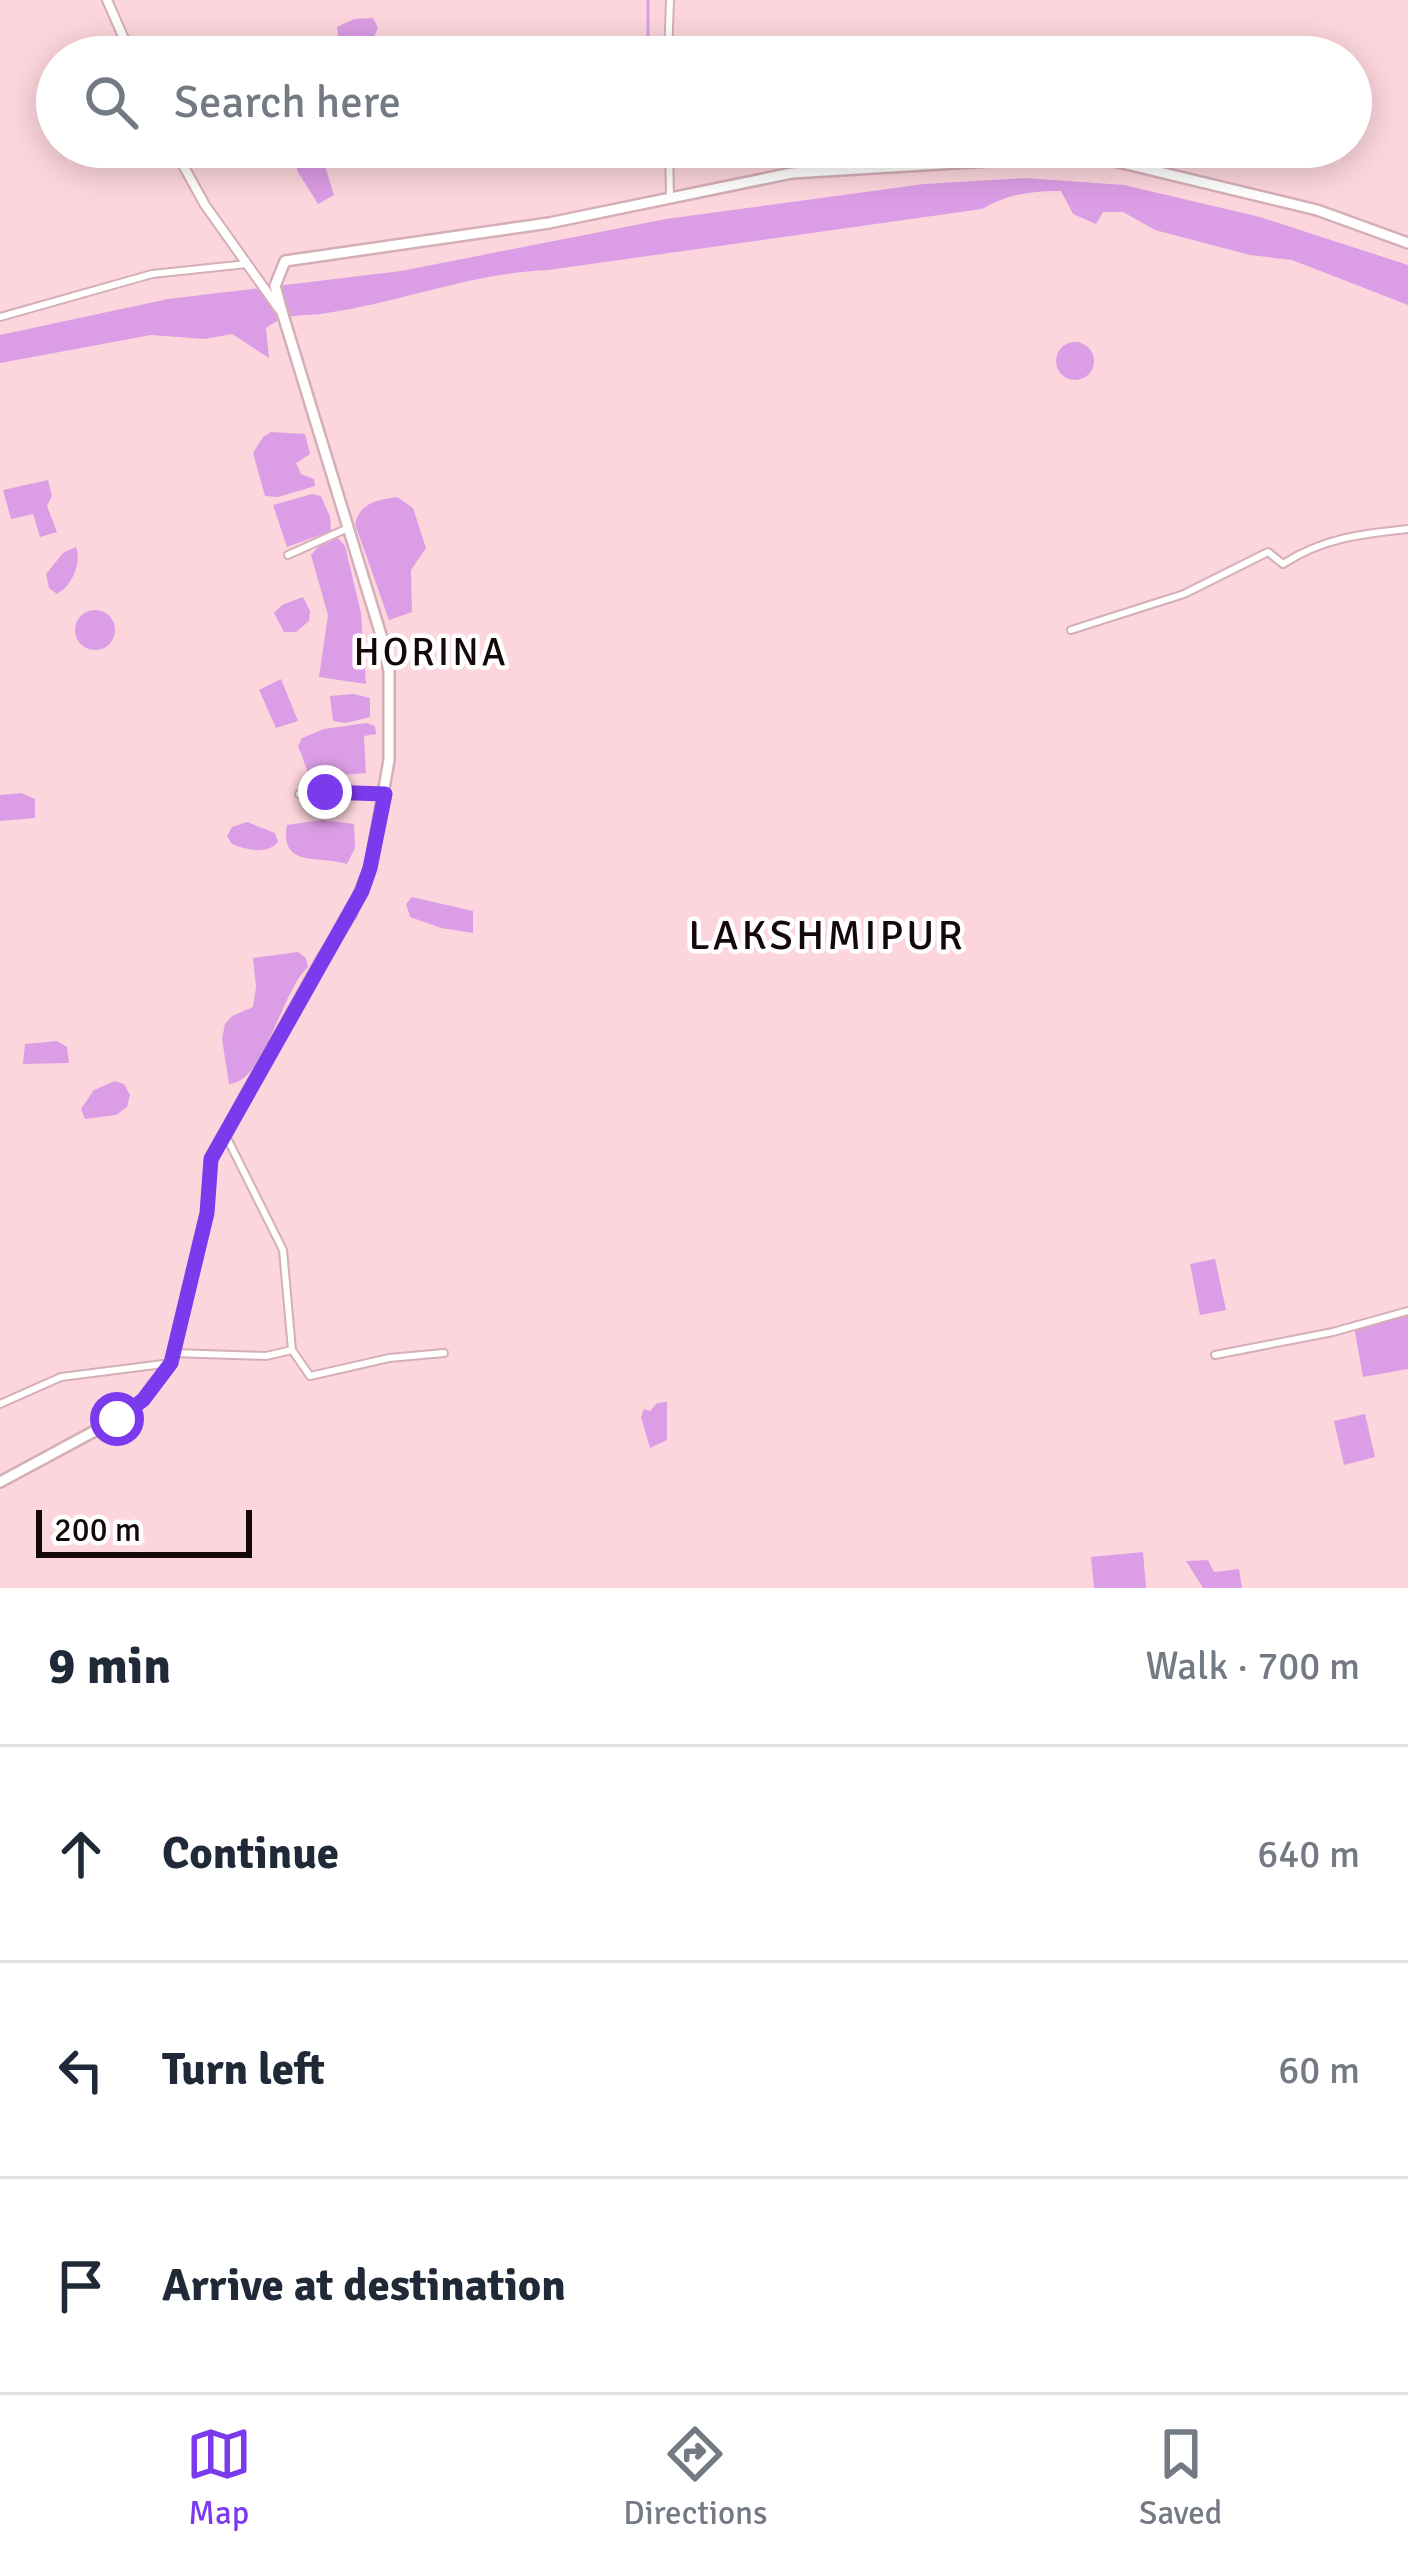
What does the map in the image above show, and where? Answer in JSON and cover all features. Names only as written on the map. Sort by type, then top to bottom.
[{"type":"main road","points":[[0,1482],[117,1419],[143,1400],[172,1358],[207,1213],[211,1159],[362,891],[370,868],[389,760],[389,671],[275,286],[286,261],[549,223],[793,172],[863,168]]},
{"type":"main road","points":[[1143,168],[1318,210],[1408,243]]},
{"type":"street","points":[[107,0],[123,36]]},
{"type":"street","points":[[669,36],[670,0]]},
{"type":"street","points":[[185,168],[283,315]]},
{"type":"street","points":[[669,168],[670,199]]},
{"type":"street","points":[[0,317],[152,274],[248,264]]},
{"type":"street","points":[[288,555],[348,528]]},
{"type":"street","points":[[1072,630],[1184,594],[1268,552],[1282,564],[1308,548],[1348,535],[1408,529]]},
{"type":"street","points":[[298,794],[385,794]]},
{"type":"street","points":[[224,1133],[283,1250],[292,1350],[310,1376],[389,1358],[444,1353]]},
{"type":"street","points":[[1215,1355],[1333,1332],[1408,1311]]},
{"type":"street","points":[[0,1404],[62,1377],[172,1358],[266,1356],[292,1350]]},
{"type":"shaded area","points":[[373,18],[378,28],[374,36],[338,36],[337,27],[354,19]]},
{"type":"shaded area","points":[[297,168],[326,168],[334,195],[318,204]]},
{"type":"shaded area","points":[[1025,178],[1124,185],[1260,217],[1408,265],[1408,305],[1292,260],[1250,255],[1155,230],[1123,212],[1103,212],[1096,224],[1073,214],[1061,191],[1050,191],[1011,197],[982,209],[492,276],[355,308],[288,317],[266,328],[269,358],[232,334],[205,339],[151,335],[0,363],[0,335],[168,299],[401,271],[666,219],[924,184]]},
{"type":"shaded area","points":[[1075,342],[1088,348],[1094,361],[1088,374],[1075,380],[1062,374],[1056,361],[1062,348]]},
{"type":"shaded area","points":[[271,432],[305,434],[310,454],[296,463],[301,474],[314,479],[315,486],[265,496],[253,453]]},
{"type":"shaded area","points":[[48,480],[52,496],[47,506],[57,532],[40,537],[33,514],[11,519],[3,490]]},
{"type":"shaded area","points":[[312,494],[321,496],[331,531],[287,547],[273,505]]},
{"type":"shaded area","points":[[397,497],[413,508],[426,548],[411,570],[412,612],[389,620],[355,524],[365,507]]},
{"type":"shaded area","points":[[338,538],[345,546],[361,613],[366,684],[319,677],[328,615],[311,555]]},
{"type":"shaded area","points":[[76,547],[74,574],[57,594],[49,588],[46,574],[63,553]]},
{"type":"shaded area","points":[[303,597],[309,621],[296,632],[284,632],[274,613]]},
{"type":"shaded area","points":[[95,610],[109,616],[115,630],[109,644],[95,650],[81,644],[75,630],[81,616]]},
{"type":"shaded area","points":[[281,679],[298,721],[276,728],[259,690]]},
{"type":"shaded area","points":[[330,696],[370,698],[370,717],[333,721]]},
{"type":"shaded area","points":[[375,726],[376,734],[364,736],[366,773],[327,776],[308,772],[298,746],[302,738],[324,729]]},
{"type":"shaded area","points":[[21,793],[35,799],[35,818],[0,821],[0,795]]},
{"type":"shaded area","points":[[322,820],[354,824],[355,848],[347,864],[304,858],[289,848],[287,825]]},
{"type":"shaded area","points":[[247,822],[275,833],[278,842],[263,850],[232,844],[227,836],[232,827]]},
{"type":"shaded area","points":[[412,897],[473,911],[473,933],[410,917],[406,904]]},
{"type":"shaded area","points":[[298,952],[308,967],[253,1068],[229,1084],[222,1039],[232,1016],[253,1007],[253,958]]},
{"type":"shaded area","points":[[57,1041],[67,1047],[69,1063],[23,1064],[25,1044]]},
{"type":"shaded area","points":[[115,1081],[124,1084],[130,1095],[127,1107],[116,1115],[85,1119],[81,1109],[94,1090]]},
{"type":"shaded area","points":[[1215,1259],[1226,1310],[1200,1315],[1190,1264]]},
{"type":"shaded area","points":[[1408,1310],[1408,1369],[1363,1377],[1353,1321]]},
{"type":"shaded area","points":[[667,1402],[667,1440],[650,1448],[641,1417],[644,1409],[650,1411],[657,1403]]},
{"type":"shaded area","points":[[1365,1414],[1375,1457],[1344,1465],[1334,1421]]},
{"type":"shaded area","points":[[1143,1552],[1146,1588],[1094,1588],[1091,1557]]},
{"type":"shaded area","points":[[1208,1560],[1214,1572],[1239,1569],[1242,1588],[1203,1588],[1186,1561]]},
{"type":"waterway","points":[[648,0],[648,36]]},
{"type":"district","name":"HORINA","points":[[431,652]]},
{"type":"district","name":"LAKSHMIPUR","points":[[827,935]]},
{"type":"route","points":[[117,1419],[143,1400],[171,1363],[207,1213],[211,1159],[351,914],[370,868],[385,794],[325,792]]}]
